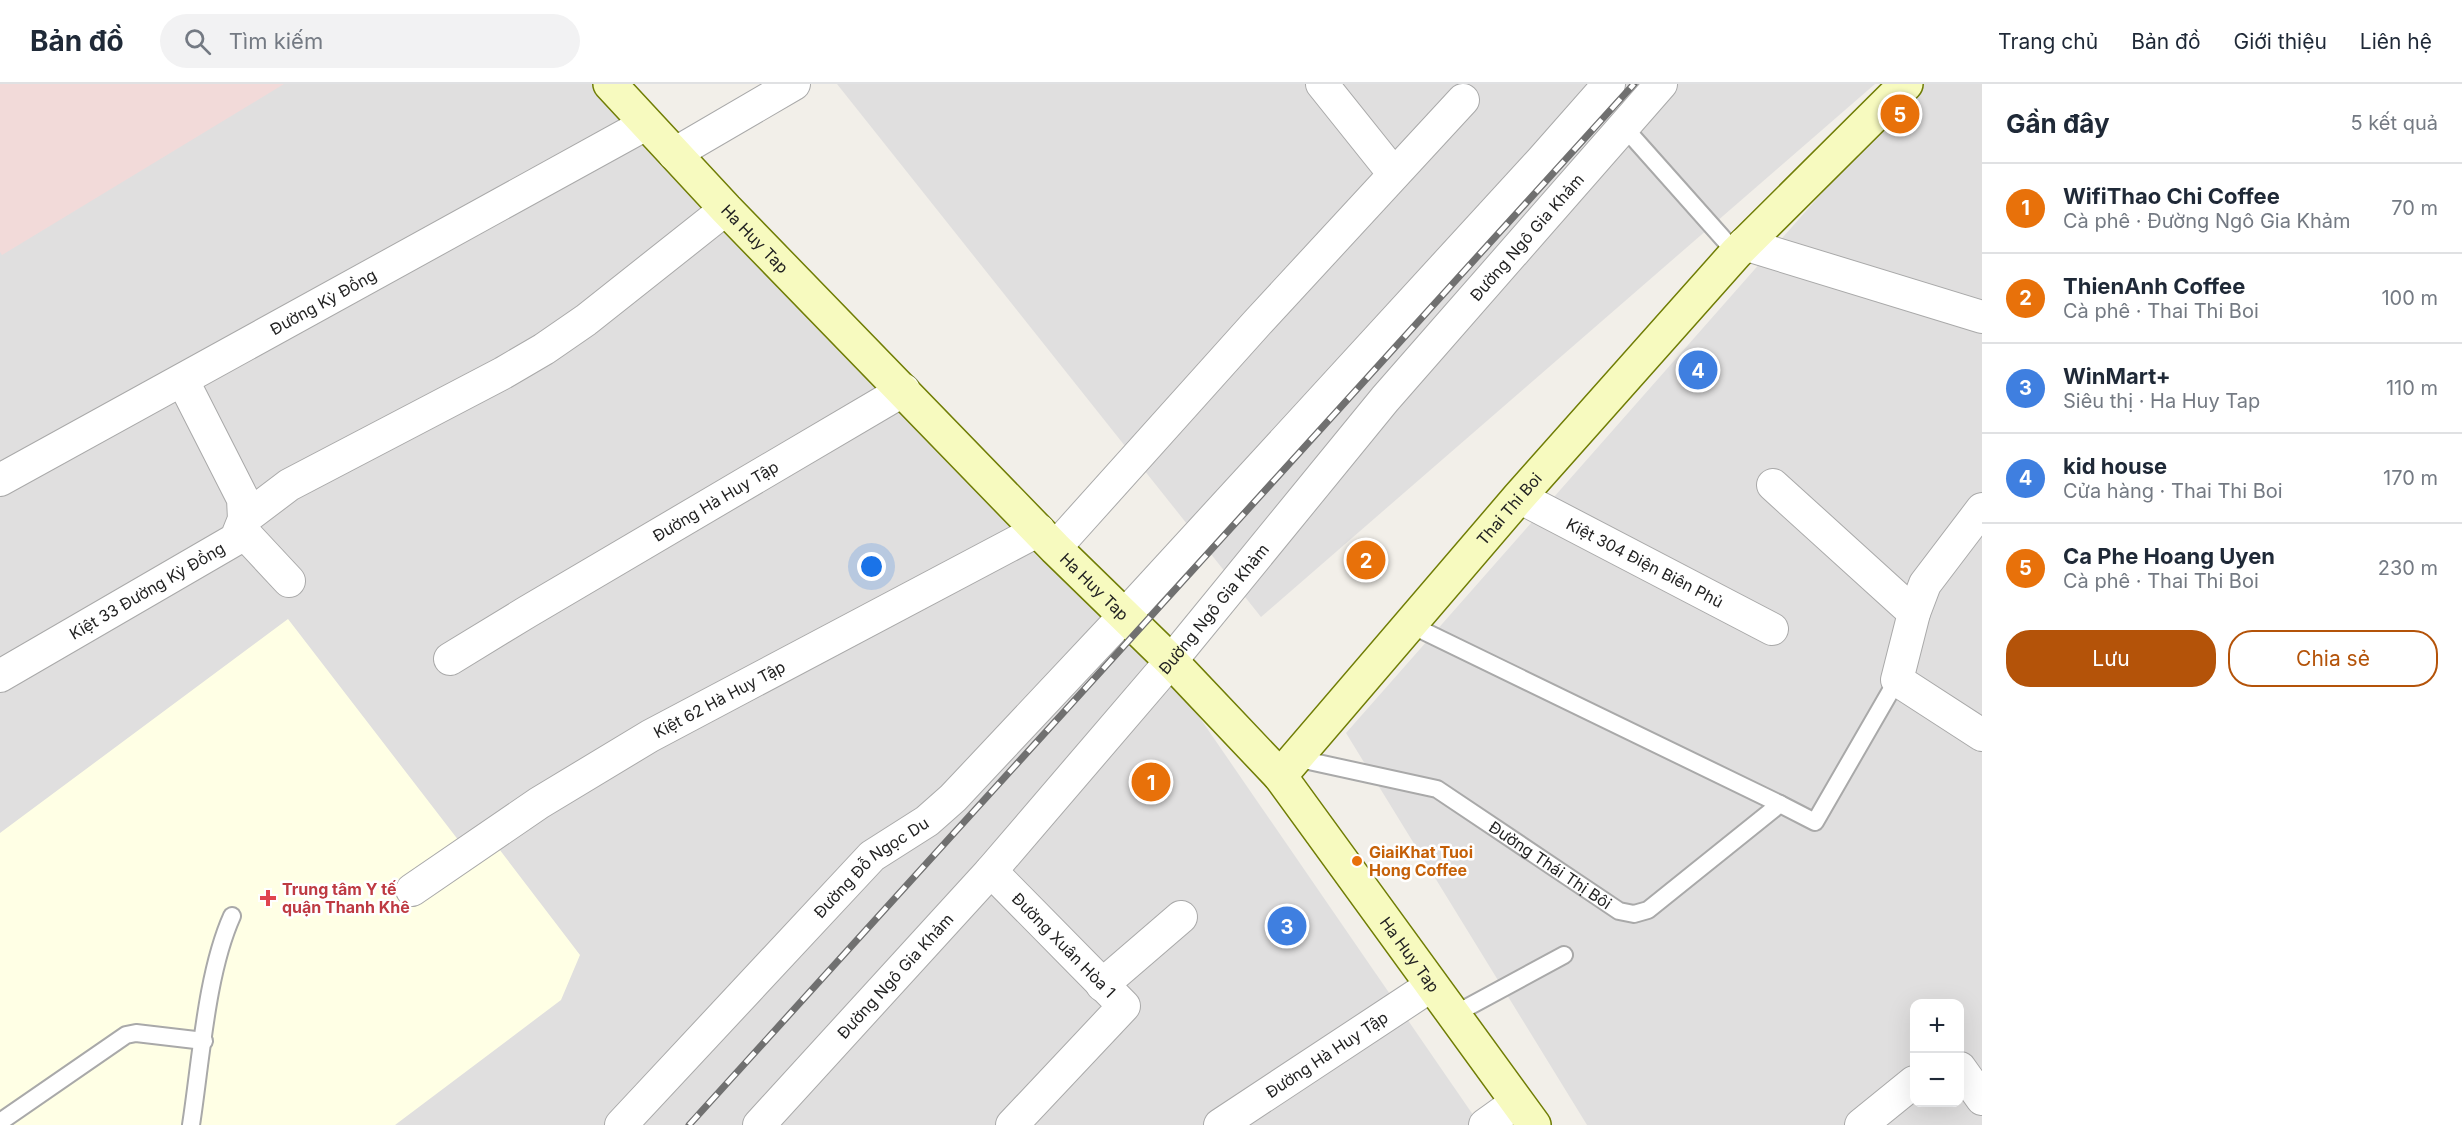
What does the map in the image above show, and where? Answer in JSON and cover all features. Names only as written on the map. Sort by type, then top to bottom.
[{"type":"street","name":"Ha Huy Tap","points":[[610,84],[726,209],[1047,539],[1171,661],[1288,767],[1432,985],[1525,1114]]},
{"type":"street","points":[[674,154],[794,84]]},
{"type":"street","points":[[1322,84],[1394,174]]},
{"type":"street","name":"Đường Ngô Gia Khảm","points":[[759,1125],[990,871],[1171,661],[1385,399],[1661,84]]},
{"type":"street","name":"Thai Thi Boi","points":[[1288,767],[1519,497],[1740,248],[1906,84]]},
{"type":"street","name":"Đường Đỗ Ngọc Du","points":[[621,1125],[872,856],[927,821],[953,798],[1125,615],[1262,462],[1534,169],[1595,88]]},
{"type":"street","name":"Kiệt 62 Hà Huy Tập","points":[[412,890],[539,803],[650,736],[1047,539],[1463,100]]},
{"type":"street","name":"Đường Kỳ Đồng","points":[[0,480],[646,124]]},
{"type":"street","name":"Kiệt 33 Đường Kỳ Đồng","points":[[0,676],[236,539],[241,526],[290,485],[503,374],[544,349],[586,320],[726,209]]},
{"type":"street","points":[[1740,248],[1982,317]]},
{"type":"street","points":[[183,381],[243,499],[241,526],[248,537],[289,581]]},
{"type":"street","name":"Đường Hà Huy Tập","points":[[450,659],[904,390]]},
{"type":"street","points":[[1773,485],[1914,613]]},
{"type":"street","name":"Kiệt 304 Điện Biên Phủ","points":[[1519,497],[1772,628]]},
{"type":"street","points":[[1982,509],[1925,584],[1914,613],[1897,680],[1982,735]]},
{"type":"street","name":"Đường Xuân Hòa 1","points":[[990,871],[1124,1006],[1012,1125]]},
{"type":"street","points":[[1102,985],[1181,917]]},
{"type":"street","name":"Đường Hà Huy Tập","points":[[1220,1125],[1432,985]]},
{"type":"street","points":[[1964,1075],[1982,1099]]},
{"type":"street","points":[[1861,1125],[1910,1085]]},
{"type":"street","points":[[1485,1125],[1525,1114]]},
{"type":"lane","points":[[1623,126],[1740,248]]},
{"type":"lane","points":[[1409,624],[1815,822],[1897,680]]},
{"type":"lane","name":"Đường Thái Thị Bôi","points":[[1288,767],[1437,789],[1619,911],[1634,914],[1648,910],[1780,804]]},
{"type":"lane","points":[[192,1125],[222,938],[232,916]]},
{"type":"lane","points":[[1455,1014],[1564,955]]},
{"type":"lane","points":[[0,1122],[126,1035],[136,1033],[204,1041]]},
{"type":"shaded area","points":[[0,84],[628,84],[1138,628],[1480,1125],[0,1125]]},
{"type":"shaded area","points":[[0,84],[284,84],[2,255],[0,252]]},
{"type":"shaded area","points":[[837,84],[1875,84],[1261,617]]},
{"type":"shaded area","points":[[1918,84],[1982,84],[1982,1125],[1587,1125],[1346,733]]},
{"type":"shaded area","name":"Trung tâm Y tế quận Thanh Khê","points":[[288,619],[459,841],[480,824],[580,955],[561,1000],[395,1125],[0,1125],[0,833]]},
{"type":"railway","points":[[689,1125],[1634,84]]},
{"type":"place","name":"Ca Phe Hoang Uyen","points":[[1900,114]]},
{"type":"place","name":"kid house","points":[[1698,370]]},
{"type":"place","name":"ThienAnh Coffee","points":[[1366,560]]},
{"type":"place","name":"WifiThao Chi Coffee","points":[[1151,782]]},
{"type":"place","name":"GiaiKhat Tuoi Hong Coffee","points":[[1357,861]]},
{"type":"place","name":"Trung tâm Y tế quận Thanh Khê","points":[[268,898]]},
{"type":"place","name":"WinMart+","points":[[1287,926]]}]
